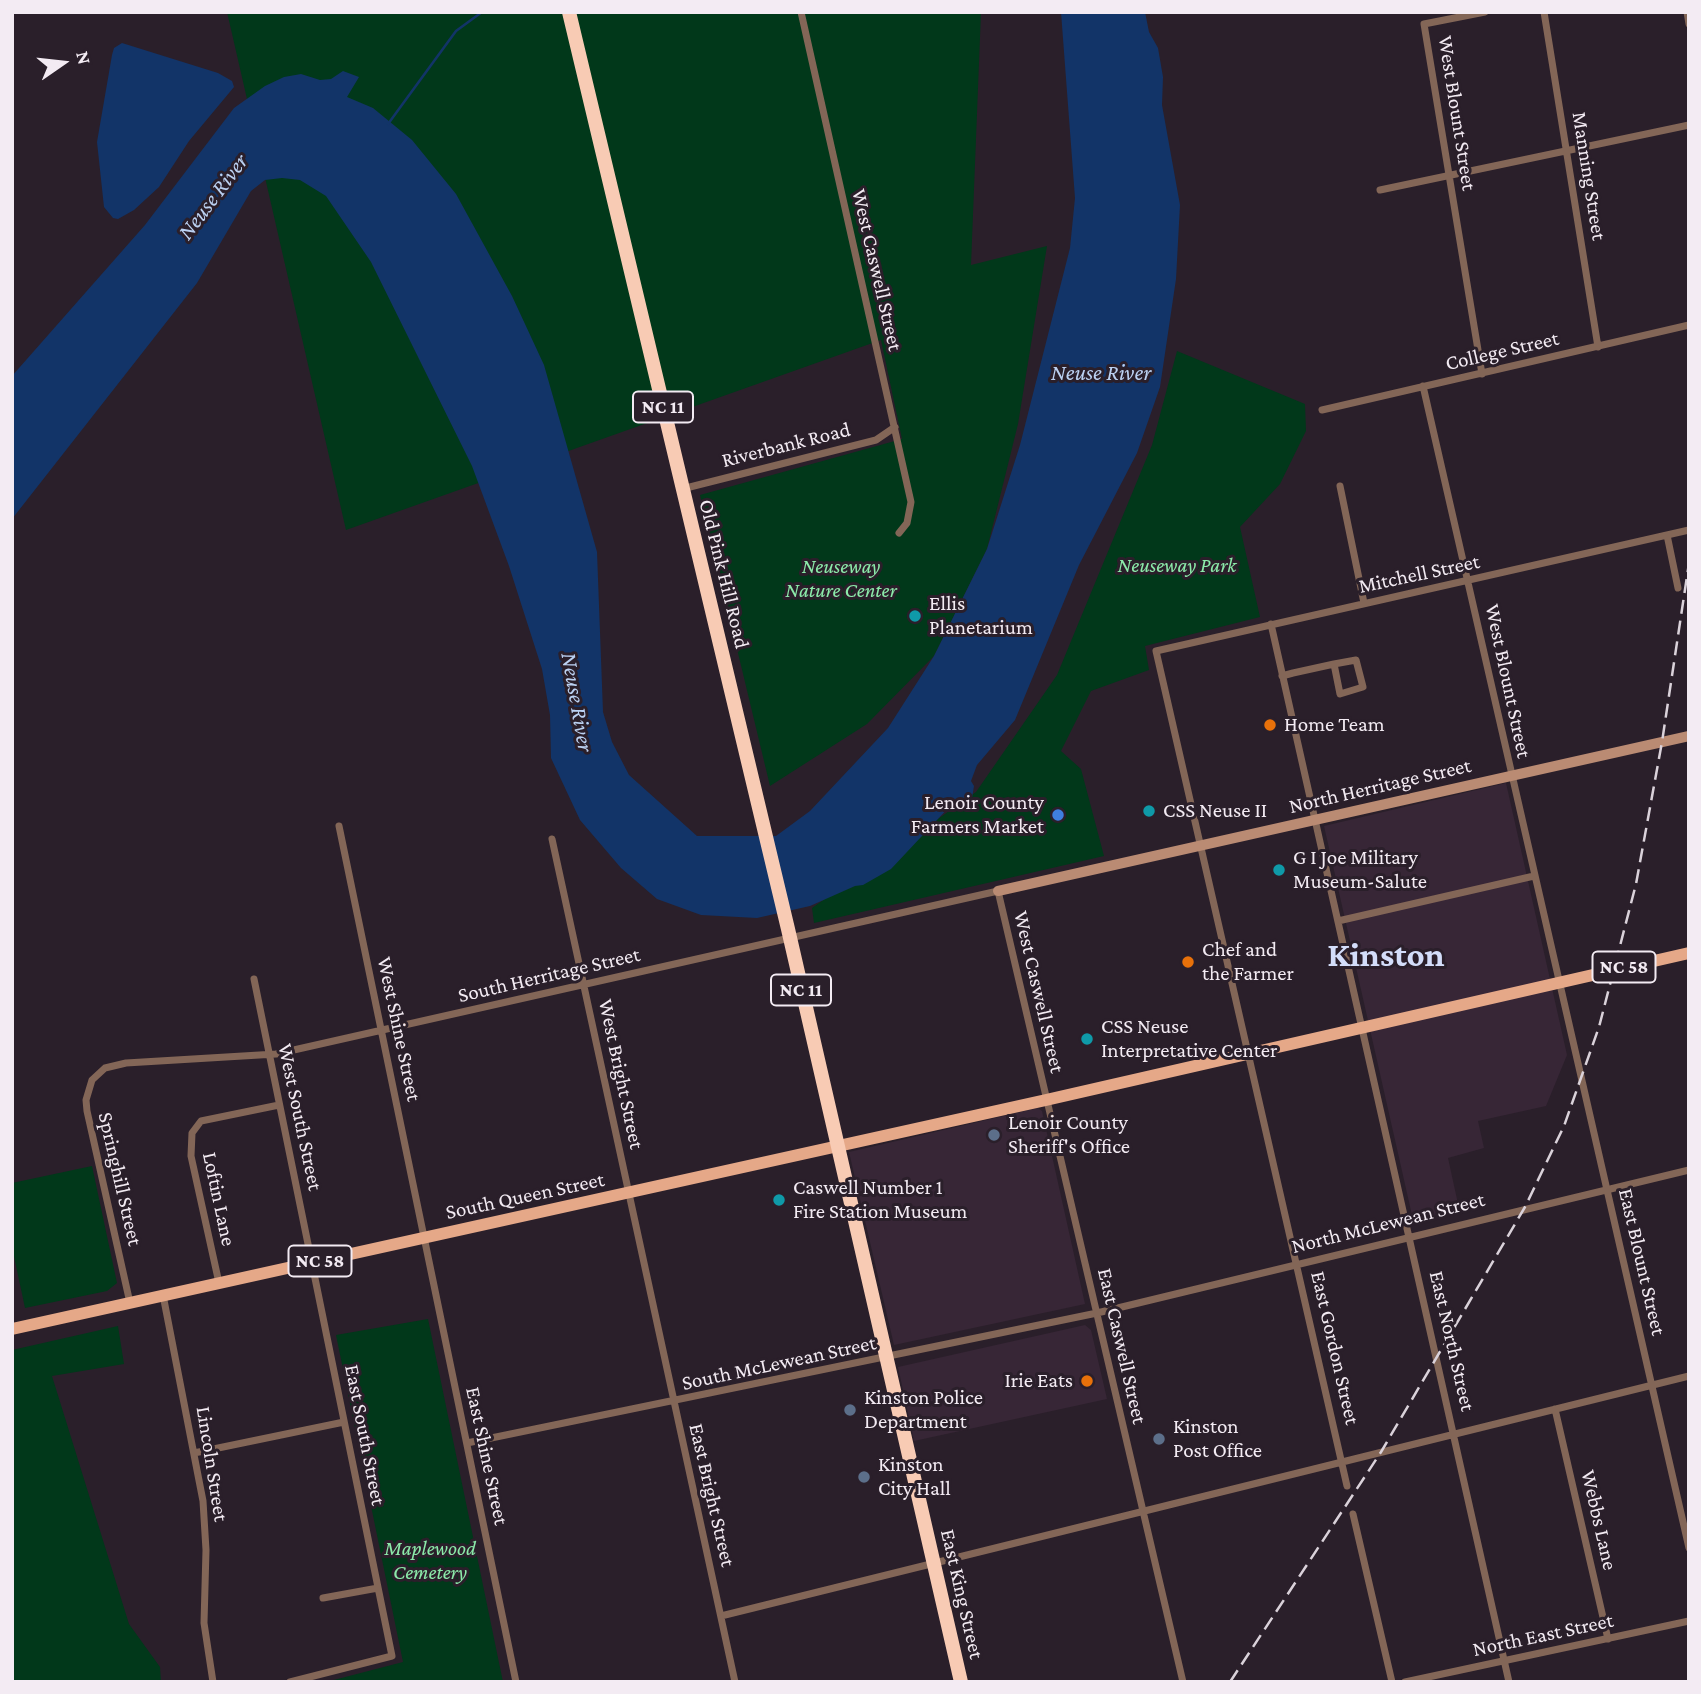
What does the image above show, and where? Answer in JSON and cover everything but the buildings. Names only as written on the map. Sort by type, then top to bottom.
[{"type":"highway","name":"Old Pink Hill Road","points":[[569,12],[758,801],[836,1147]]},
{"type":"highway","name":"East King Street","points":[[836,1147],[961,1682]]},
{"type":"main road","name":"NC 58","points":[[1046,1100],[1689,953]]},
{"type":"main road","name":"South Queen Street","points":[[12,1329],[1046,1100]]},
{"type":"street","name":"West Caswell Street","points":[[801,12],[911,502],[906,523],[899,533]]},
{"type":"street","name":"West Blount Street","points":[[1482,373],[1424,24],[1485,12]]},
{"type":"street","name":"Manning Street","points":[[1544,12],[1598,346]]},
{"type":"street","points":[[1688,12],[1689,24]]},
{"type":"street","points":[[1380,190],[1689,125]]},
{"type":"street","name":"College Street","points":[[1322,410],[1689,325]]},
{"type":"street","name":"West Blount Street","points":[[1423,386],[1559,983]]},
{"type":"street","name":"Riverbank Road","points":[[682,489],[876,440],[895,427]]},
{"type":"street","points":[[1340,486],[1364,603]]},
{"type":"street","points":[[1688,530],[1689,519]]},
{"type":"street","name":"Mitchell Street","points":[[1156,651],[1688,530]]},
{"type":"street","points":[[1667,535],[1678,588]]},
{"type":"street","name":"East North Street","points":[[1271,624],[1456,1434],[1509,1682]]},
{"type":"street","name":"East Gordon Street","points":[[1156,651],[1348,1486]]},
{"type":"street","points":[[1282,676],[1334,664],[1356,660],[1363,687],[1340,694],[1334,664]]},
{"type":"street","name":"North Herritage Street","points":[[998,891],[1689,736]]},
{"type":"street","name":"West Shine Street","points":[[339,826],[425,1238]]},
{"type":"street","name":"West Bright Street","points":[[552,839],[629,1193]]},
{"type":"street","points":[[1338,921],[1534,876]]},
{"type":"street","name":"West Caswell Street","points":[[998,891],[1046,1100]]},
{"type":"street","name":"South Herritage Street","points":[[105,1068],[126,1063],[269,1054],[584,985],[789,934],[998,891]]},
{"type":"street","name":"West South Street","points":[[254,979],[312,1263]]},
{"type":"street","name":"East Blount Street","points":[[1559,983],[1689,1548]]},
{"type":"street","name":"Springhill Street","points":[[105,1068],[92,1080],[86,1100],[130,1303]]},
{"type":"street","name":"East Caswell Street","points":[[1046,1100],[1183,1682]]},
{"type":"street","name":"Loftin Lane","points":[[219,1283],[191,1156],[192,1133],[201,1121],[279,1105]]},
{"type":"street","name":"North McLewean Street","points":[[1097,1313],[1409,1235],[1689,1170]]},
{"type":"street","name":"East Bright Street","points":[[629,1193],[735,1682]]},
{"type":"street","name":"East Shine Street","points":[[425,1238],[516,1682]]},
{"type":"street","name":"East South Street","points":[[290,1682],[392,1656],[312,1263]]},
{"type":"street","name":"Lincoln Street","points":[[163,1296],[205,1522],[204,1623],[212,1682]]},
{"type":"street","name":"South McLewean Street","points":[[467,1443],[673,1403],[1097,1313]]},
{"type":"street","points":[[721,1616],[1689,1376]]},
{"type":"street","name":"Webbs Lane","points":[[1555,1409],[1608,1639]]},
{"type":"street","points":[[194,1453],[344,1422]]},
{"type":"street","points":[[1353,1514],[1392,1682]]},
{"type":"street","points":[[323,1598],[378,1587]]},
{"type":"street","name":"North East Street","points":[[1405,1682],[1689,1621]]},
{"type":"shaded area","points":[[1506,783],[1567,1055],[1546,1106],[1478,1121],[1484,1148],[1448,1158],[1460,1213],[1414,1224],[1324,826]]},
{"type":"shaded area","points":[[1038,1108],[1042,1111],[1085,1304],[894,1345],[849,1152]]},
{"type":"shaded area","points":[[1085,1325],[1091,1330],[1107,1399],[914,1441],[898,1367]]},
{"type":"green space","name":"Neuseway Nature Center","points":[[227,12],[981,12],[971,265],[1047,246],[1018,424],[987,549],[934,656],[867,724],[770,786],[700,495],[902,439],[881,340],[346,530]]},
{"type":"green space","name":"Neuseway Park","points":[[1177,351],[1305,404],[1306,431],[1280,484],[1240,527],[1260,617],[1145,646],[1149,670],[1091,691],[1061,751],[1081,769],[1104,856],[814,923],[812,908],[976,792],[1057,675],[1152,445]]},
{"type":"green space","points":[[92,1166],[117,1283],[107,1291],[25,1308],[12,1247],[12,1183]]},
{"type":"green space","name":"Maplewood Cemetery","points":[[428,1319],[503,1682],[326,1682],[403,1662],[336,1335]]},
{"type":"green space","points":[[118,1326],[124,1364],[52,1376],[129,1624],[160,1667],[161,1682],[12,1682],[12,1350]]},
{"type":"water","name":"Neuse River","points":[[1061,12],[1145,12],[1149,32],[1158,48],[1163,77],[1162,105],[1180,205],[1176,279],[1160,387],[1137,453],[1079,565],[1015,720],[977,765],[971,781],[974,786],[972,798],[952,804],[891,869],[863,885],[810,906],[757,918],[701,915],[657,899],[621,868],[580,820],[551,758],[550,715],[542,669],[509,566],[472,466],[371,262],[326,196],[300,180],[265,180],[251,191],[197,283],[12,519],[12,376],[145,225],[234,108],[265,86],[284,77],[301,74],[320,80],[331,79],[343,71],[359,77],[347,97],[373,108],[412,140],[456,194],[512,296],[544,365],[597,552],[603,712],[612,742],[629,775],[697,836],[776,836],[810,811],[888,728],[934,656],[987,549],[1020,445],[1070,248],[1075,198]]},
{"type":"water","points":[[122,43],[218,73],[232,81],[234,87],[189,141],[159,187],[134,210],[118,219],[113,218],[104,207],[97,142],[112,55],[114,48]]},
{"type":"waterway","points":[[388,124],[456,31],[482,12]]},
{"type":"railway","points":[[1230,1682],[1381,1452],[1525,1207],[1564,1126],[1599,1027],[1636,884],[1662,742],[1689,563]]},
{"type":"place","name":"Ellis Planetarium","points":[[915,616]]},
{"type":"place","name":"Home Team","points":[[1270,725]]},
{"type":"place","name":"CSS Neuse II","points":[[1149,811]]},
{"type":"place","name":"Lenoir County Farmers Market","points":[[1058,815]]},
{"type":"place","name":"G I Joe Military Museum-Salute","points":[[1279,870]]},
{"type":"place","name":"Chef and the Farmer","points":[[1188,962]]},
{"type":"place","name":"CSS Neuse Interpretative Center","points":[[1087,1039]]},
{"type":"place","name":"Lenoir County Sheriff's Office","points":[[994,1135]]},
{"type":"place","name":"Caswell Number 1 Fire Station Museum","points":[[779,1200]]},
{"type":"place","name":"Irie Eats","points":[[1087,1381]]},
{"type":"place","name":"Kinston Police Department","points":[[850,1410]]},
{"type":"place","name":"Kinston Post Office","points":[[1159,1439]]},
{"type":"place","name":"Kinston City Hall","points":[[864,1477]]},
{"type":"district","name":"Kinston","points":[[1386,955]]}]
